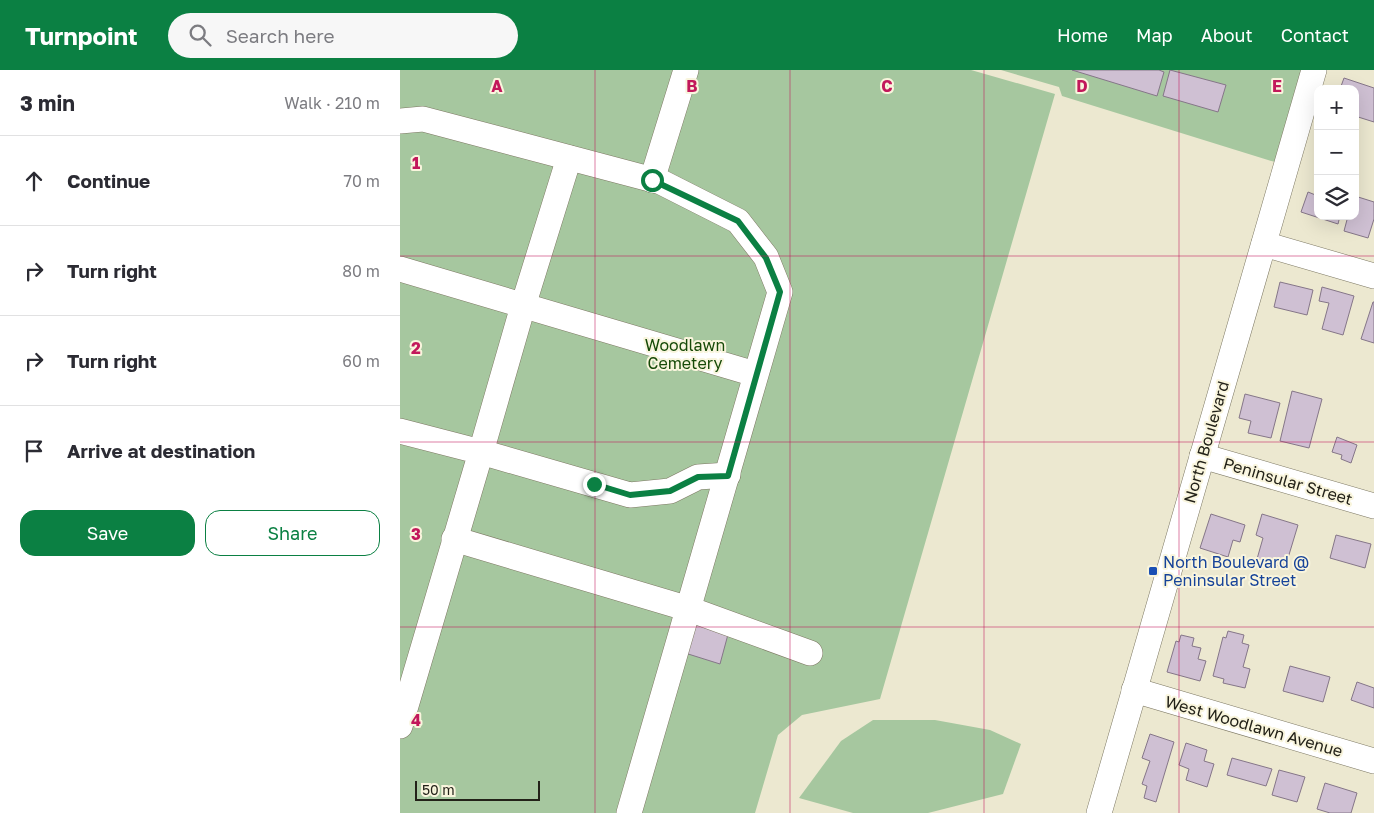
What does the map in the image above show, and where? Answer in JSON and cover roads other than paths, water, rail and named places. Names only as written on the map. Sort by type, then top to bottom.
[{"type":"street","points":[[652,180],[686,70]]},
{"type":"street","name":"North Boulevard","points":[[1099,813],[1314,70]]},
{"type":"street","points":[[400,121],[424,119],[652,180],[738,221],[766,258],[780,292],[629,813]]},
{"type":"street","points":[[400,726],[522,306],[570,158]]},
{"type":"street","points":[[1264,244],[1374,276]]},
{"type":"street","points":[[400,269],[755,374]]},
{"type":"street","points":[[400,431],[630,495],[670,491],[698,477],[728,476]]},
{"type":"street","name":"Peninsular Street","points":[[1202,456],[1374,506]]},
{"type":"street","points":[[454,539],[688,609],[810,652]]},
{"type":"street","name":"West Woodlawn Avenue","points":[[1134,690],[1374,761]]},
{"type":"place","name":"North Boulevard @ Peninsular Street","points":[[1153,571]]},
{"type":"park label","name":"Woodlawn Cemetery","points":[[685,354]]}]
